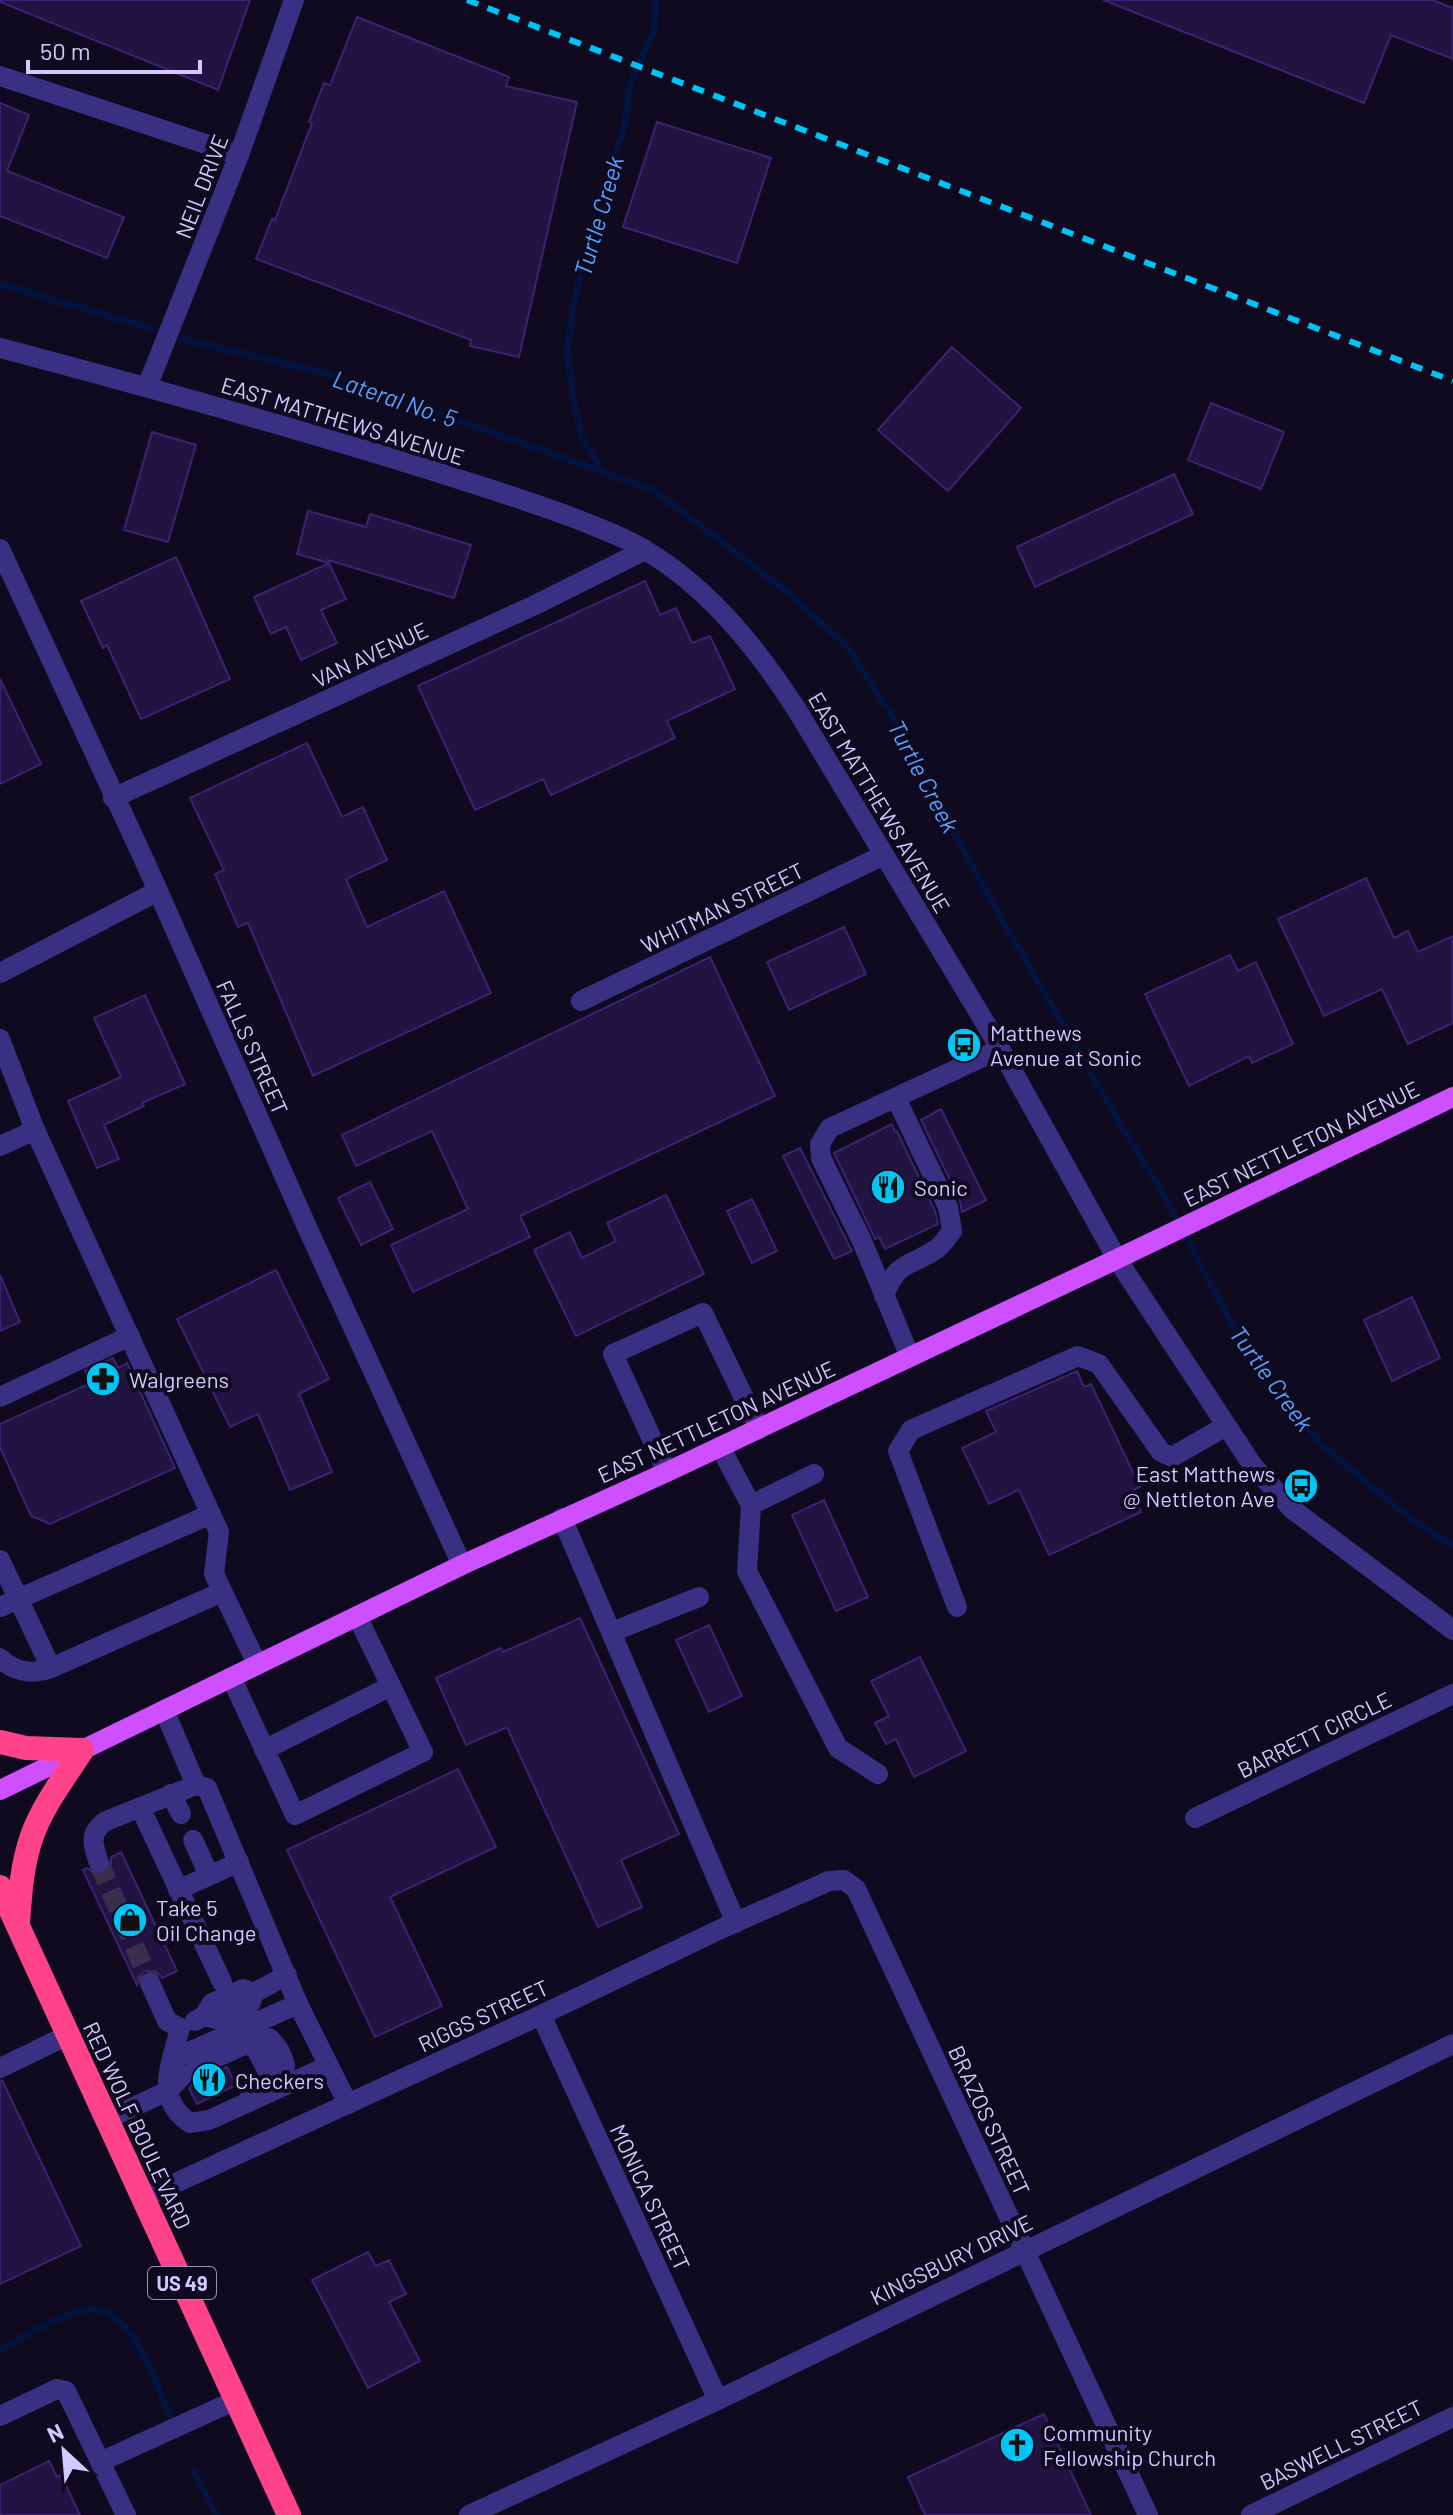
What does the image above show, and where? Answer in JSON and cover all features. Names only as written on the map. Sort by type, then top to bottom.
[{"type":"highway","points":[[0,1742],[26,1748],[82,1750]]},
{"type":"highway","points":[[17,1925],[22,1878],[32,1836],[51,1798],[82,1750]]},
{"type":"highway","name":"RED WOLF BOULEVARD","points":[[0,1887],[289,2515]]},
{"type":"main road","name":"EAST NETTLETON AVENUE","points":[[0,1790],[462,1565],[759,1429],[1453,1097]]},
{"type":"street","name":"NEIL DRIVE","points":[[147,387],[239,155],[294,0]]},
{"type":"street","points":[[0,76],[239,155]]},
{"type":"street","name":"EAST MATTHEWS AVENUE","points":[[0,348],[147,387],[530,501],[614,534],[645,550],[713,601],[755,651],[797,710],[1000,1049],[1117,1259],[1253,1466],[1292,1509],[1453,1630]]},
{"type":"street","name":"FALLS STREET","points":[[0,549],[462,1565]]},
{"type":"street","name":"VAN AVENUE","points":[[113,798],[521,612],[645,550]]},
{"type":"street","name":"WHITMAN STREET","points":[[581,1001],[884,855]]},
{"type":"street","points":[[0,973],[158,891]]},
{"type":"street","points":[[0,1039],[35,1130],[219,1532],[214,1574],[257,1664]]},
{"type":"street","points":[[910,1357],[862,1241],[821,1158],[820,1144],[830,1128],[1000,1049]]},
{"type":"street","points":[[884,1296],[891,1277],[904,1265],[938,1249],[952,1231],[948,1207],[896,1098]]},
{"type":"street","points":[[0,1146],[35,1130]]},
{"type":"street","points":[[667,1472],[613,1354],[703,1313],[759,1429]]},
{"type":"street","points":[[0,1397],[130,1336]]},
{"type":"street","points":[[957,1607],[898,1451],[911,1430],[1078,1356],[1099,1364],[1161,1452],[1172,1457],[1226,1426]]},
{"type":"street","points":[[720,1447],[751,1505],[747,1571],[838,1748],[878,1774]]},
{"type":"street","points":[[751,1505],[814,1474]]},
{"type":"street","points":[[9,1602],[211,1514]]},
{"type":"street","points":[[562,1518],[736,1923]]},
{"type":"street","points":[[0,1560],[9,1602],[51,1668]]},
{"type":"street","points":[[0,1658],[6,1664],[37,1673],[222,1592]]},
{"type":"street","points":[[612,1632],[699,1597]]},
{"type":"street","points":[[231,1677],[295,1815],[423,1752],[357,1616]]},
{"type":"street","points":[[264,1750],[391,1686]]},
{"type":"street","name":"BARRETT CIRCLE","points":[[1195,1818],[1453,1694]]},
{"type":"street","points":[[164,1710],[196,1785]]},
{"type":"street","points":[[99,1863],[92,1843],[96,1827],[196,1785],[207,1788],[298,2004],[348,2104]]},
{"type":"street","points":[[171,1794],[181,1814]]},
{"type":"street","points":[[140,1807],[222,1982]]},
{"type":"street","points":[[193,1840],[209,1875]]},
{"type":"street","points":[[178,1890],[239,1862]]},
{"type":"street","name":"RIGGS STREET","points":[[143,2198],[736,1923],[829,1881],[844,1880]]},
{"type":"street","name":"BRAZOS STREET","points":[[844,1880],[856,1889],[1148,2515]]},
{"type":"street","points":[[180,2028],[204,2016],[216,2019],[250,2004],[254,1993],[287,1975]]},
{"type":"street","points":[[150,1983],[167,2021],[180,2028]]},
{"type":"street","points":[[107,2119],[168,2091],[184,2067],[298,2004]]},
{"type":"street","name":"MONICA STREET","points":[[541,2015],[718,2400]]},
{"type":"street","points":[[180,2028],[184,2067]]},
{"type":"street","points":[[1,2064],[68,2035]]},
{"type":"street","points":[[184,2067],[246,2044],[256,2049],[268,2072],[264,2084],[238,2107]]},
{"type":"street","name":"KINGSBURY DRIVE","points":[[469,2515],[718,2400],[1453,2044]]},
{"type":"street","points":[[168,2091],[179,2116],[190,2123],[209,2120],[328,2066]]},
{"type":"street","points":[[0,2416],[62,2388],[66,2391],[126,2515]]},
{"type":"street","points":[[100,2462],[236,2400]]},
{"type":"street","name":"BASWELL STREET","points":[[1251,2515],[1453,2417]]},
{"type":"building","points":[[0,0],[250,0],[218,90],[0,2]]},
{"type":"building","points":[[1103,0],[1432,0],[1453,8],[1453,59],[1391,35],[1364,103]]},
{"type":"building","points":[[357,17],[509,77],[506,86],[577,102],[519,357],[470,346],[471,340],[256,259],[272,219],[275,220],[324,83],[330,85]]},
{"type":"building","points":[[0,103],[29,115],[7,171],[124,217],[107,258],[0,216]]},
{"type":"building","points":[[657,122],[771,158],[737,263],[623,227]]},
{"type":"building","points":[[952,347],[1021,408],[948,491],[878,430]]},
{"type":"building","points":[[1211,403],[1284,432],[1261,489],[1188,460]]},
{"type":"building","points":[[152,432],[196,445],[168,542],[124,530]]},
{"type":"building","points":[[1174,474],[1193,514],[1035,587],[1017,547]]},
{"type":"building","points":[[308,511],[366,527],[370,514],[471,545],[454,598],[328,560],[329,563],[297,554]]},
{"type":"building","points":[[176,557],[230,679],[141,719],[107,645],[103,648],[81,601]]},
{"type":"building","points":[[329,563],[346,599],[321,610],[337,643],[301,660],[286,627],[271,634],[254,597]]},
{"type":"building","points":[[645,581],[660,615],[676,608],[692,643],[710,636],[735,689],[667,721],[675,738],[551,795],[543,779],[475,810],[418,686]]},
{"type":"building","points":[[0,679],[41,764],[0,784]]},
{"type":"building","points":[[307,743],[342,817],[363,807],[387,860],[346,879],[367,927],[444,891],[491,993],[313,1076],[248,923],[238,927],[215,874],[224,870],[190,798]]},
{"type":"building","points":[[1366,878],[1394,938],[1408,931],[1418,952],[1453,936],[1453,1023],[1408,1044],[1382,989],[1324,1016],[1278,919]]},
{"type":"building","points":[[844,927],[866,974],[789,1010],[767,962]]},
{"type":"building","points":[[1230,955],[1238,971],[1256,962],[1293,1044],[1252,1063],[1249,1056],[1189,1086],[1145,994]]},
{"type":"building","points":[[710,957],[775,1096],[520,1216],[530,1237],[413,1292],[391,1245],[468,1209],[432,1131],[356,1166],[342,1135]]},
{"type":"building","points":[[145,995],[185,1084],[142,1103],[144,1106],[104,1125],[119,1159],[97,1168],[68,1101],[121,1077],[94,1018]]},
{"type":"building","points":[[941,1109],[986,1200],[962,1212],[960,1201],[921,1120]]},
{"type":"building","name":"Sonic","points":[[892,1124],[935,1211],[938,1224],[885,1249],[879,1237],[875,1239],[834,1153]]},
{"type":"building","points":[[800,1148],[852,1251],[834,1259],[783,1156]]},
{"type":"building","points":[[370,1182],[393,1229],[361,1245],[338,1198]]},
{"type":"building","points":[[666,1195],[704,1274],[576,1336],[534,1250],[570,1232],[582,1258],[616,1241],[607,1223]]},
{"type":"building","points":[[752,1199],[777,1251],[752,1263],[727,1211]]},
{"type":"building","points":[[276,1270],[329,1379],[299,1394],[332,1472],[290,1490],[258,1414],[230,1427],[177,1319]]},
{"type":"building","points":[[0,1275],[20,1322],[0,1331]]},
{"type":"building","points":[[1412,1297],[1440,1358],[1392,1381],[1364,1320]]},
{"type":"building","name":"Walgreens","points":[[113,1358],[118,1368],[127,1363],[175,1468],[50,1524],[31,1516],[0,1447],[0,1424],[91,1383],[85,1371]]},
{"type":"building","points":[[1077,1371],[1084,1387],[1091,1384],[1140,1487],[1131,1491],[1141,1512],[1049,1555],[1019,1490],[989,1504],[962,1448],[996,1432],[986,1411]]},
{"type":"building","points":[[824,1500],[868,1597],[836,1611],[792,1515]]},
{"type":"building","points":[[580,1618],[679,1834],[621,1860],[642,1907],[598,1927],[507,1727],[466,1745],[436,1678],[501,1648],[503,1652]]},
{"type":"building","points":[[709,1625],[742,1696],[709,1712],[676,1640]]},
{"type":"building","points":[[920,1657],[966,1751],[914,1777],[896,1739],[886,1744],[875,1723],[889,1716],[871,1681]]},
{"type":"building","points":[[458,1769],[496,1847],[390,1897],[442,2006],[375,2037],[287,1850]]},
{"type":"building","name":"Take 5 Oil Change","points":[[121,1852],[177,1971],[162,1978],[157,1972],[145,1971],[139,1976],[137,1985],[83,1870],[87,1868],[96,1875],[104,1875],[111,1866],[111,1857]]},
{"type":"building","points":[[227,2067],[236,2085],[197,2104],[189,2088],[195,2080]]},
{"type":"building","points":[[0,2081],[81,2246],[0,2284]]},
{"type":"building","points":[[368,2252],[376,2266],[389,2260],[406,2294],[389,2302],[420,2361],[368,2388],[312,2280]]},
{"type":"building","name":"Community Fellowship Church","points":[[1044,2414],[1091,2515],[925,2515],[908,2477]]},
{"type":"building","points":[[49,2461],[57,2477],[61,2475],[80,2515],[0,2515],[0,2485]]},
{"type":"waterway","name":"Turtle Creek","points":[[656,0],[654,30],[630,85],[624,128],[592,224],[574,303],[567,351],[582,437],[603,472],[655,491],[781,587],[846,645],[892,716],[992,902],[1166,1198],[1242,1345],[1322,1445],[1410,1518],[1453,1546]]},
{"type":"waterway","name":"Lateral No. 5","points":[[0,284],[153,329]]},
{"type":"waterway","name":"Lateral No. 5","points":[[182,339],[329,374],[603,472]]},
{"type":"waterway","points":[[0,2349],[71,2314],[92,2309],[106,2312],[131,2334],[141,2350],[170,2415]]},
{"type":"waterway","points":[[194,2471],[217,2515]]},
{"type":"tunnel","points":[[99,1863],[150,1983]]},
{"type":"railway","points":[[467,0],[1453,381]]},
{"type":"place","name":"Matthews Avenue at Sonic","points":[[964,1045]]},
{"type":"place","name":"Sonic","points":[[888,1187]]},
{"type":"place","name":"Walgreens","points":[[103,1379]]},
{"type":"place","name":"East Matthews @ Nettleton Ave","points":[[1301,1486]]},
{"type":"place","name":"Take 5 Oil Change","points":[[130,1920]]},
{"type":"place","name":"Checkers","points":[[209,2080]]},
{"type":"place","name":"Community Fellowship Church","points":[[1017,2445]]}]
